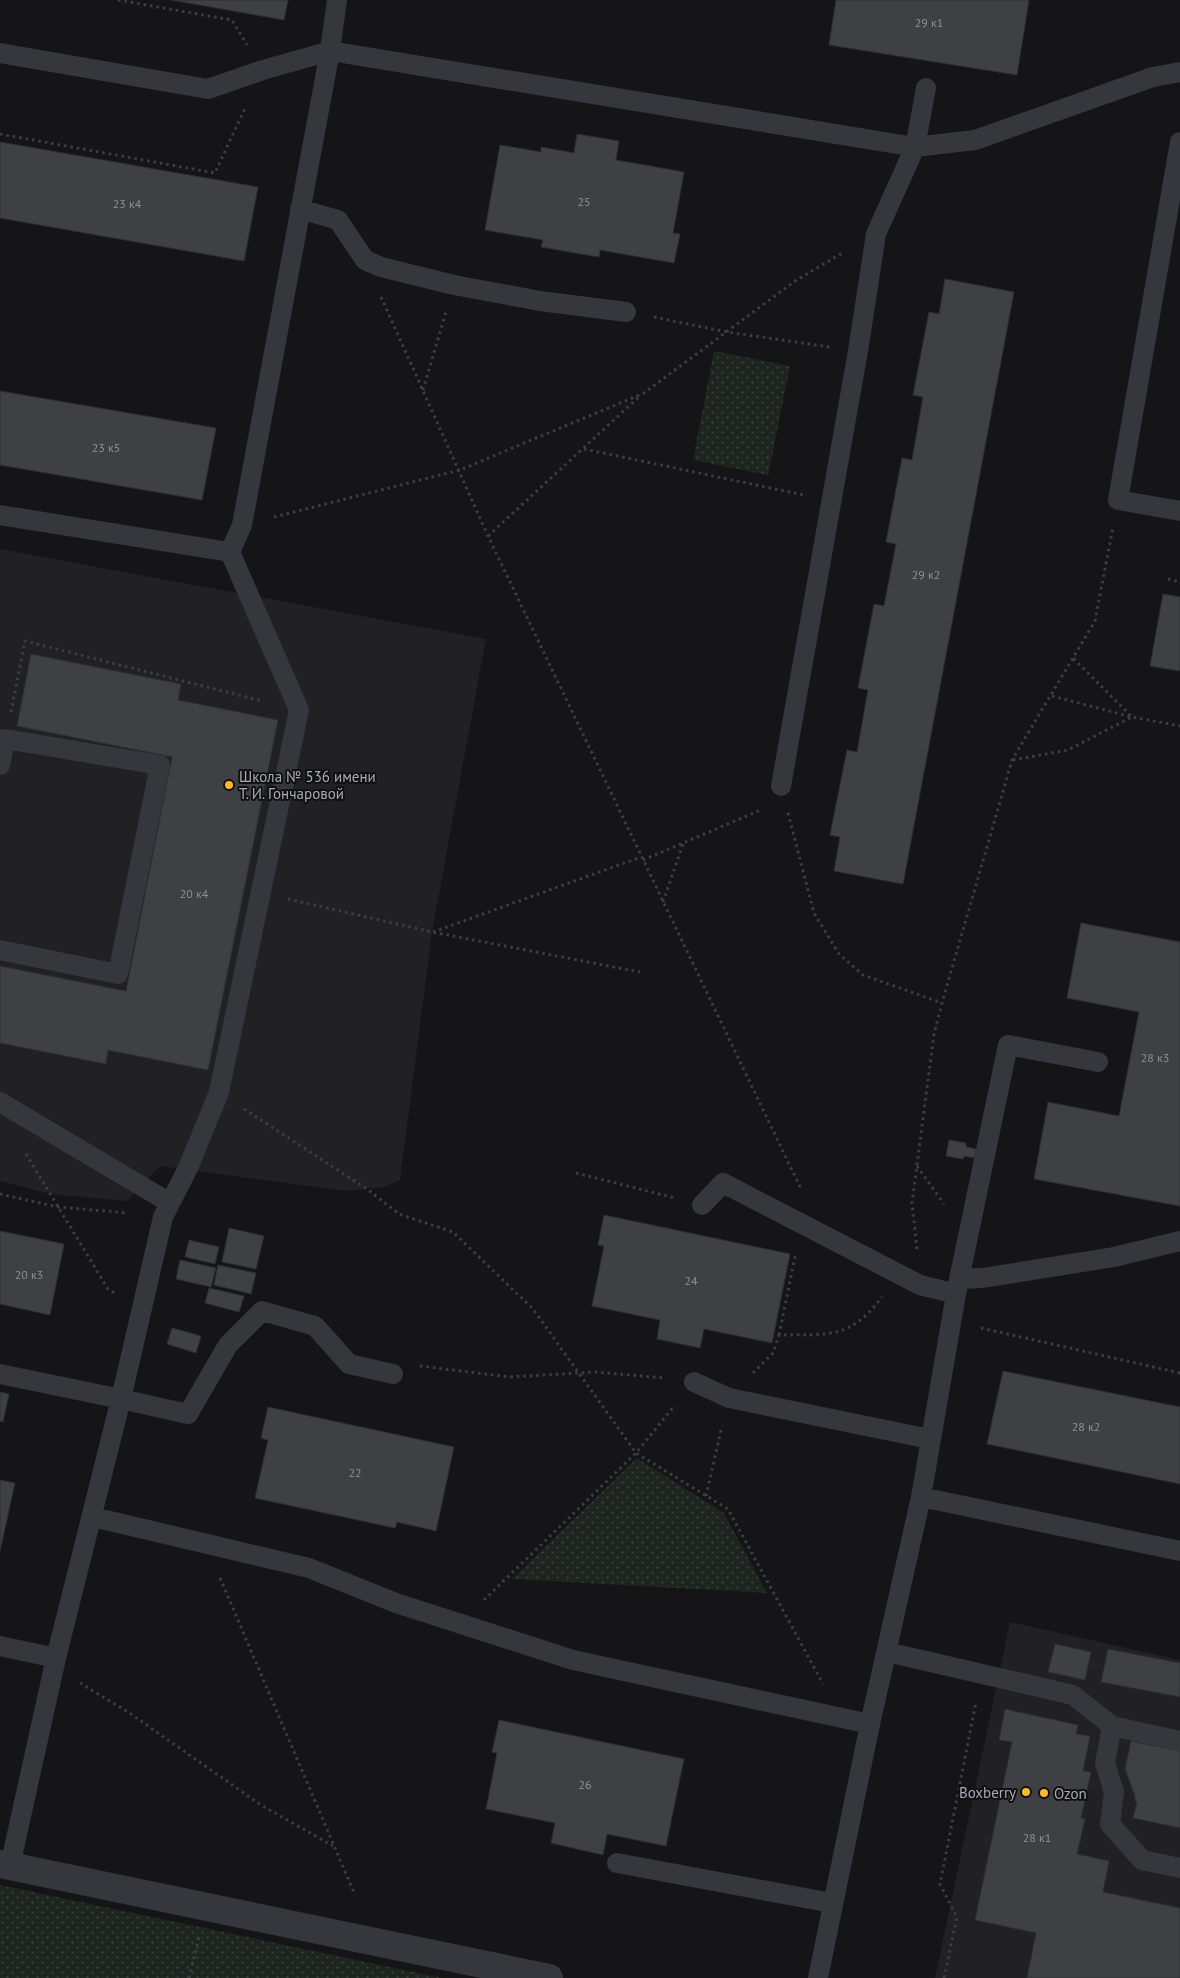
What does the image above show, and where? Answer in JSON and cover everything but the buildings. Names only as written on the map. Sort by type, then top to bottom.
[{"type":"street","points":[[5,1865],[549,1978]]},
{"type":"lane","points":[[5,1865],[93,1517],[167,1210],[188,1168],[219,1092],[300,710],[230,552],[242,525],[330,51],[336,0]]},
{"type":"lane","points":[[0,53],[208,89],[263,70],[330,51],[915,146],[975,140],[1153,77],[1180,72]]},
{"type":"lane","points":[[783,793],[876,234],[915,146],[926,88]]},
{"type":"lane","points":[[1180,142],[1118,500],[1180,511]]},
{"type":"lane","points":[[300,209],[338,220],[364,260],[382,267],[454,285],[540,301],[626,312]]},
{"type":"lane","points":[[0,515],[230,552]]},
{"type":"lane","points":[[0,765],[5,739],[160,765],[118,974],[0,950]]},
{"type":"lane","points":[[818,1978],[870,1724],[888,1652],[921,1497],[951,1322],[1008,1045],[1098,1062]]},
{"type":"lane","points":[[1,1103],[167,1210]]},
{"type":"lane","points":[[702,1205],[724,1183],[920,1285],[958,1286],[983,1278],[1114,1257],[1180,1241]]},
{"type":"lane","points":[[0,1374],[188,1414],[228,1345],[262,1312],[315,1326],[349,1364],[393,1374]]},
{"type":"lane","points":[[694,1382],[729,1398],[930,1439]]},
{"type":"lane","points":[[921,1497],[1180,1551]]},
{"type":"lane","points":[[93,1517],[309,1568],[396,1603],[573,1660],[841,1716],[870,1724]]},
{"type":"lane","points":[[0,1646],[56,1658]]},
{"type":"lane","points":[[888,1652],[1073,1695],[1112,1726],[1180,1741]]},
{"type":"lane","points":[[1112,1726],[1105,1763],[1114,1792],[1110,1824],[1142,1860],[1180,1868]]},
{"type":"lane","points":[[617,1863],[832,1903]]},
{"type":"path","points":[[488,536],[644,393],[794,281],[876,234]]},
{"type":"path","points":[[364,260],[460,470],[488,536],[807,1203],[780,1335],[773,1353],[729,1398],[706,1496]]},
{"type":"path","points":[[423,391],[454,285]]},
{"type":"path","points":[[626,312],[727,332],[858,351]]},
{"type":"path","points":[[242,525],[460,470],[644,393]]},
{"type":"path","points":[[584,449],[831,501]]},
{"type":"path","points":[[920,1285],[912,1203],[934,1034],[1012,760],[1095,621],[1118,500]]},
{"type":"path","points":[[1168,579],[1180,582]]},
{"type":"path","points":[[5,739],[25,642],[300,710]]},
{"type":"path","points":[[1073,658],[1132,717]]},
{"type":"path","points":[[1051,696],[1132,717],[1180,726]]},
{"type":"path","points":[[1012,760],[1068,750],[1132,717]]},
{"type":"path","points":[[432,932],[683,843],[783,793],[814,913],[839,954],[863,975],[942,1003]]},
{"type":"path","points":[[663,902],[683,843]]},
{"type":"path","points":[[261,893],[432,932],[640,972]]},
{"type":"path","points":[[219,1092],[367,1189],[399,1214],[453,1232],[533,1309],[636,1453],[728,1509],[841,1716]]},
{"type":"path","points":[[1,1103],[12,1129],[108,1289],[143,1311]]},
{"type":"path","points":[[917,1165],[968,1237]]},
{"type":"path","points":[[576,1173],[702,1205]]},
{"type":"path","points":[[0,1194],[58,1207],[167,1210]]},
{"type":"path","points":[[780,1335],[832,1334],[848,1329],[878,1303],[900,1274]]},
{"type":"path","points":[[951,1322],[1180,1373]]},
{"type":"path","points":[[393,1374],[411,1365],[510,1377],[595,1372],[694,1382]]},
{"type":"path","points":[[460,1624],[636,1453],[694,1382]]},
{"type":"path","points":[[206,1543],[355,1895]]},
{"type":"path","points":[[56,1658],[70,1677],[128,1712],[261,1805],[334,1846]]},
{"type":"path","points":[[944,1978],[956,1917],[940,1884],[982,1674]]},
{"type":"path","points":[[189,1978],[199,1936]]},
{"type":"shaded area","points":[[714,351],[790,366],[768,475],[693,460]]},
{"type":"shaded area","name":"Школа № 536 имени Т. И. Гончаровой","points":[[0,549],[486,639],[432,932],[400,1180],[384,1187],[346,1191],[160,1166],[127,1201],[50,1194],[0,1181]]},
{"type":"shaded area","points":[[637,1458],[724,1513],[767,1593],[512,1579]]},
{"type":"shaded area","points":[[1010,1622],[1180,1660],[1180,1978],[935,1978]]},
{"type":"shaded area","points":[[0,1885],[442,1978],[0,1978]]},
{"type":"place","name":"Школа № 536 имени Т. И. Гончаровой","points":[[229,785]]},
{"type":"place","name":"Boxberry","points":[[1026,1792]]},
{"type":"place","name":"Ozon","points":[[1044,1793]]}]
